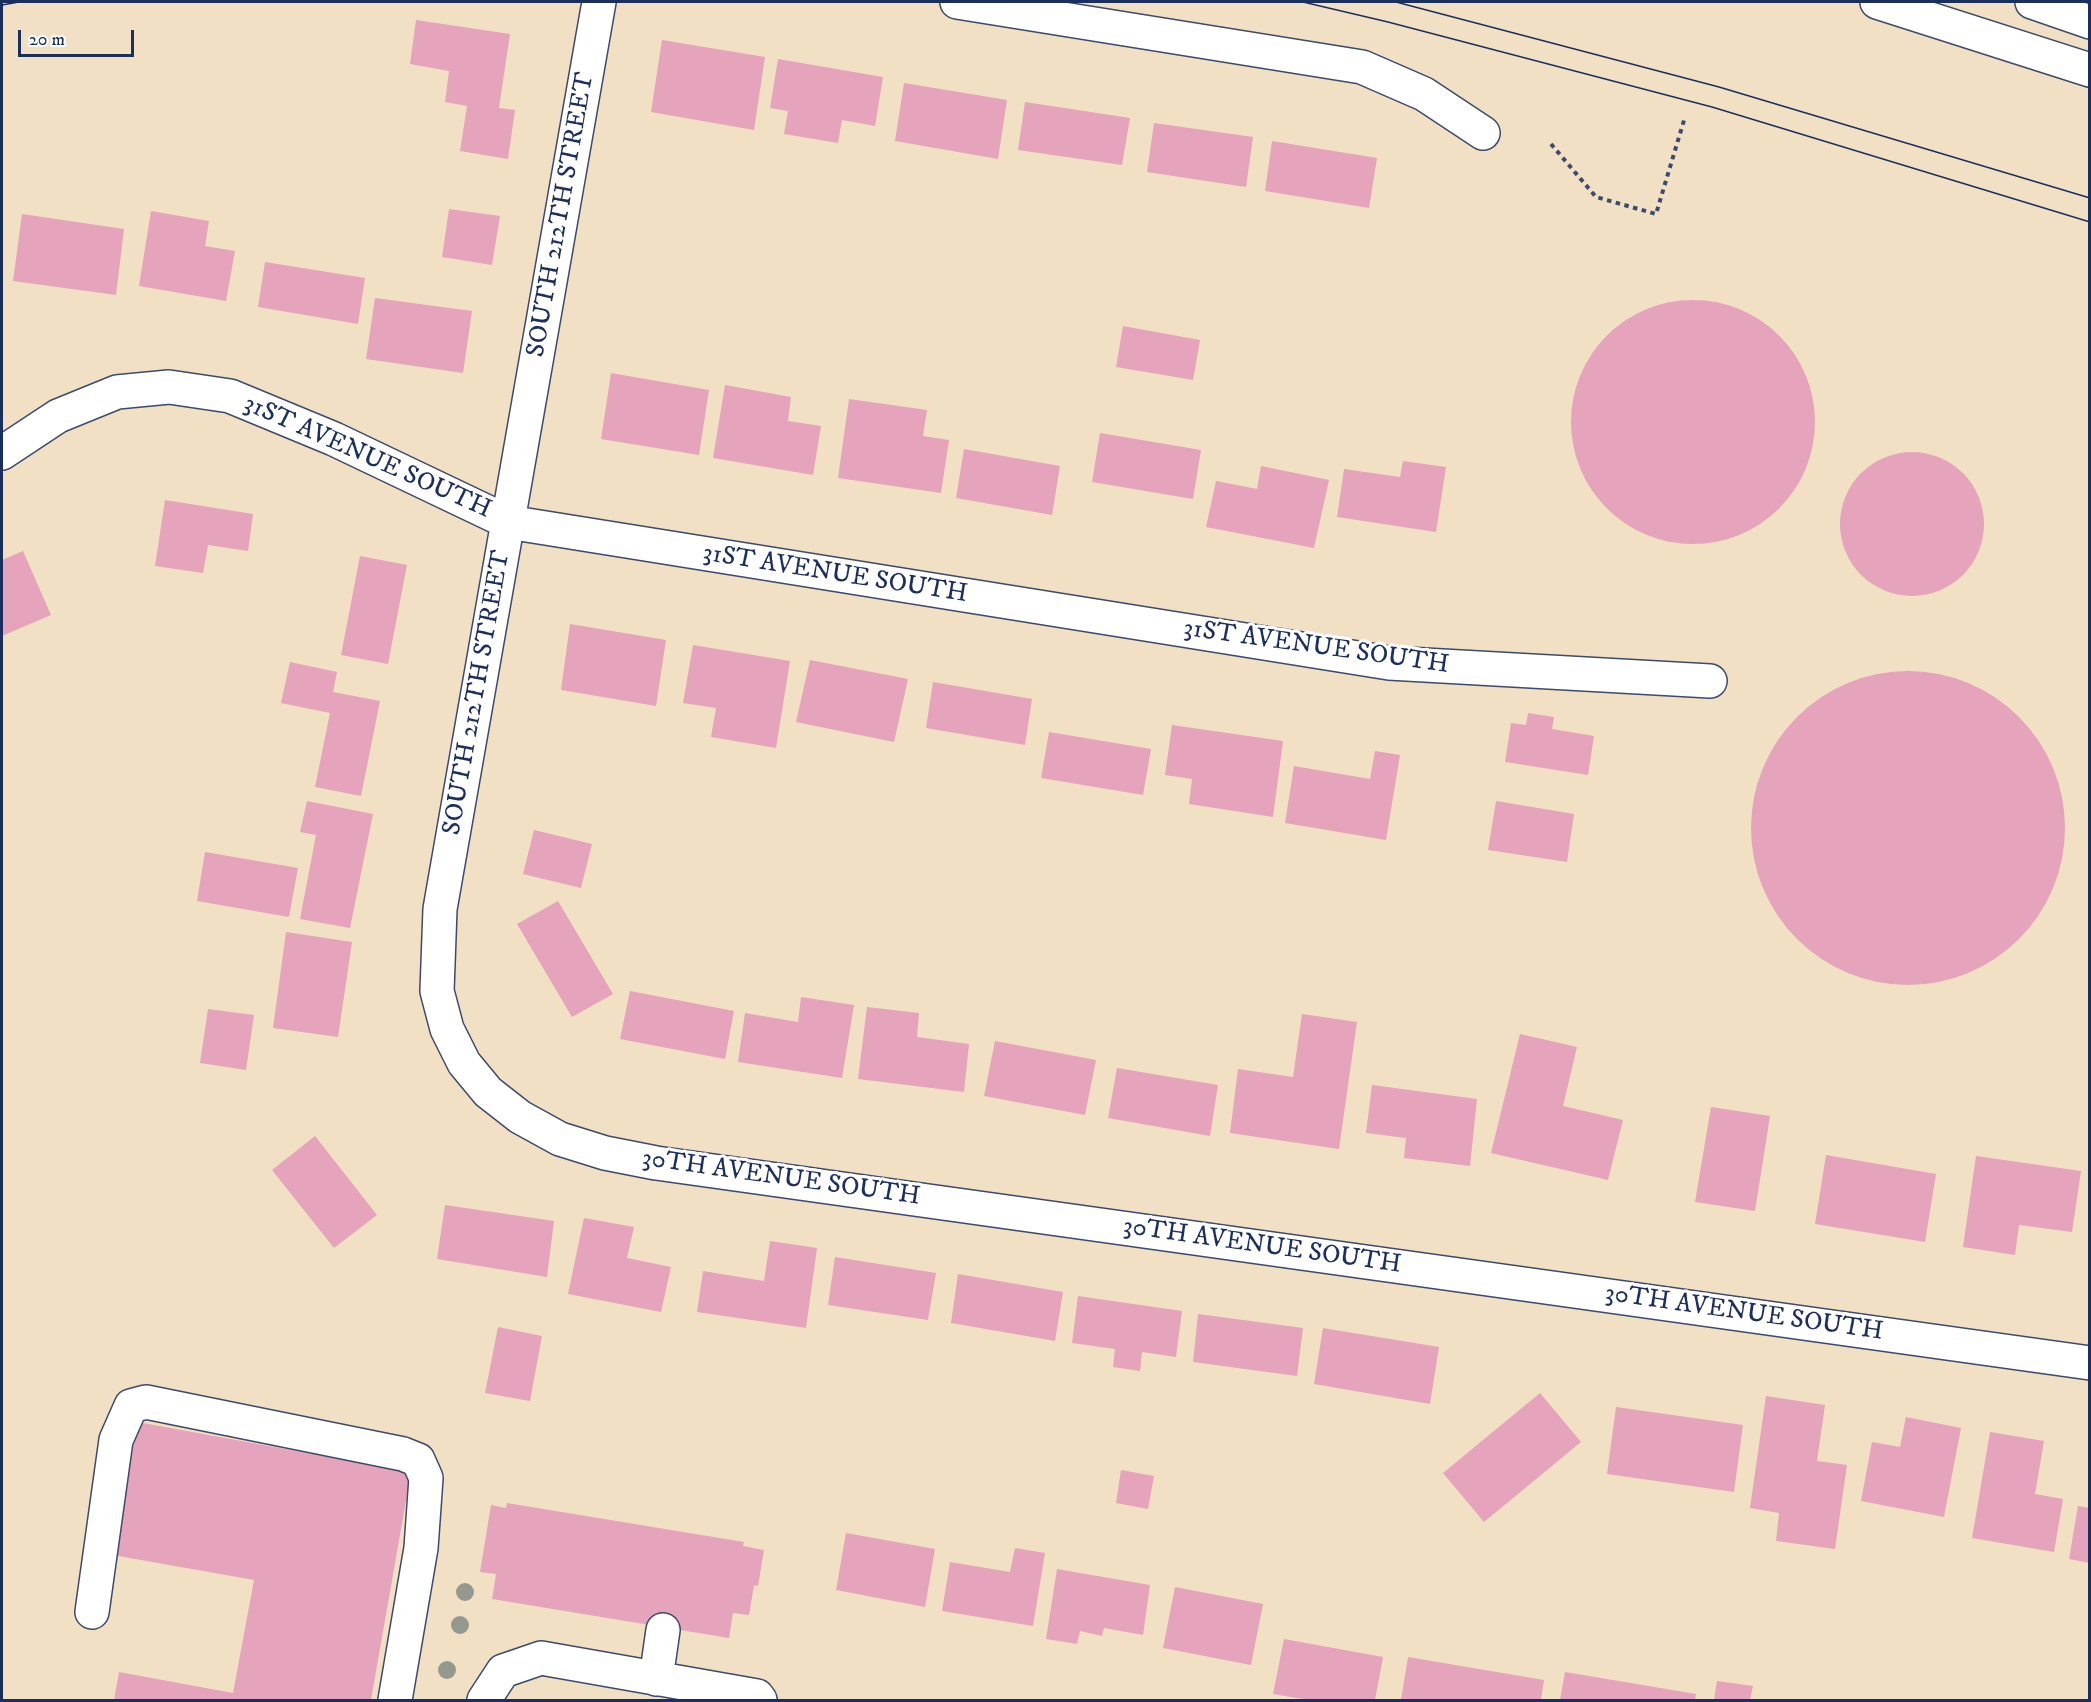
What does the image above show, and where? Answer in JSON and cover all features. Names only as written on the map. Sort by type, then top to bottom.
[{"type":"main road","name":"SOUTH 212TH STREET","points":[[464,1063],[447,1029],[437,991],[440,909],[599,2]]},
{"type":"main road","points":[[957,2],[1362,67],[1424,94],[1484,133]]},
{"type":"main road","points":[[1877,2],[2090,70]]},
{"type":"main road","points":[[2032,2],[2090,22]]},
{"type":"main road","name":"31ST AVENUE SOUTH","points":[[2,453],[58,416],[117,392],[169,387],[230,396],[334,439],[508,522],[1389,663],[1710,681]]},
{"type":"main road","name":"30TH AVENUE SOUTH","points":[[464,1063],[488,1092],[520,1117],[560,1139],[605,1153],[2090,1363]]},
{"type":"main road","points":[[92,1612],[116,1440],[131,1406],[146,1402],[403,1454],[418,1460],[426,1478],[421,1548],[394,1701]]},
{"type":"main road","points":[[656,1678],[663,1630]]},
{"type":"main road","points":[[484,1701],[503,1671],[541,1658],[758,1696],[760,1701]]},
{"type":"path","points":[[1551,144],[1596,197],[1656,214],[1685,117]]},
{"type":"building","points":[[416,20],[510,34],[499,108],[515,110],[508,159],[460,151],[467,106],[445,102],[449,71],[410,64]]},
{"type":"building","points":[[662,40],[765,57],[754,130],[651,112]]},
{"type":"building","points":[[778,59],[883,77],[875,126],[842,120],[838,143],[784,134],[788,111],[770,108]]},
{"type":"building","points":[[904,83],[1007,100],[998,159],[895,141]]},
{"type":"building","points":[[1025,102],[1130,118],[1122,165],[1018,150]]},
{"type":"building","points":[[1154,123],[1253,137],[1246,187],[1147,172]]},
{"type":"building","points":[[1272,141],[1377,158],[1369,208],[1265,191]]},
{"type":"building","points":[[449,209],[500,216],[492,265],[442,257]]},
{"type":"building","points":[[151,211],[209,221],[205,246],[235,251],[226,301],[139,286]]},
{"type":"building","points":[[22,214],[124,229],[116,295],[13,281]]},
{"type":"building","points":[[265,262],[365,278],[358,324],[258,307]]},
{"type":"building","points":[[375,298],[472,311],[463,373],[366,359]]},
{"type":"building","points":[[1693,300],[1728,305],[1740,310],[1761,321],[1779,336],[1794,354],[1805,375],[1810,387],[1815,422],[1810,457],[1805,469],[1794,490],[1779,508],[1761,523],[1740,534],[1728,539],[1693,544],[1658,539],[1646,534],[1625,523],[1607,508],[1592,490],[1581,469],[1576,457],[1571,422],[1576,387],[1581,375],[1592,354],[1607,336],[1625,321],[1646,310],[1658,305]]},
{"type":"building","points":[[1123,326],[1200,340],[1193,380],[1116,367]]},
{"type":"building","points":[[611,373],[709,390],[699,455],[601,439]]},
{"type":"building","points":[[725,385],[791,397],[788,421],[821,426],[813,475],[713,458]]},
{"type":"building","points":[[849,399],[927,410],[923,436],[949,440],[941,493],[838,478]]},
{"type":"building","points":[[1100,433],[1201,450],[1193,499],[1092,482]]},
{"type":"building","points":[[964,449],[1060,466],[1052,515],[956,498]]},
{"type":"building","points":[[1912,452],[1939,458],[1963,473],[1978,497],[1984,524],[1978,551],[1963,575],[1939,590],[1912,596],[1885,590],[1861,575],[1846,551],[1840,524],[1846,497],[1861,473],[1885,458]]},
{"type":"building","points":[[1403,461],[1446,467],[1436,532],[1337,517],[1344,469],[1400,477]]},
{"type":"building","points":[[1261,466],[1329,480],[1314,548],[1206,527],[1216,481],[1257,489]]},
{"type":"building","points":[[165,500],[253,514],[248,551],[208,545],[203,573],[155,566]]},
{"type":"building","points":[[23,551],[51,615],[2,636],[2,560]]},
{"type":"building","points":[[360,556],[407,565],[388,664],[341,655]]},
{"type":"building","points":[[570,624],[666,640],[656,706],[561,690]]},
{"type":"building","points":[[693,645],[790,661],[776,748],[711,737],[716,708],[683,703]]},
{"type":"building","points":[[810,660],[908,679],[894,742],[796,722]]},
{"type":"building","points":[[290,662],[337,672],[333,692],[380,701],[361,796],[315,787],[330,713],[281,703]]},
{"type":"building","points":[[1893,671],[1923,671],[1954,677],[1982,689],[2008,706],[2030,728],[2047,754],[2059,782],[2065,813],[2065,843],[2059,874],[2047,902],[2030,928],[2008,950],[1982,967],[1954,979],[1923,985],[1893,985],[1862,979],[1834,967],[1808,950],[1786,928],[1769,902],[1757,874],[1751,843],[1751,813],[1757,782],[1769,754],[1786,728],[1808,706],[1834,689],[1862,677]]},
{"type":"building","points":[[933,682],[1032,699],[1025,745],[926,728]]},
{"type":"building","points":[[1528,713],[1554,717],[1552,729],[1594,736],[1588,775],[1505,762],[1511,723],[1526,725]]},
{"type":"building","points":[[1172,725],[1283,741],[1273,817],[1189,804],[1192,779],[1165,775]]},
{"type":"building","points":[[1049,732],[1151,749],[1143,795],[1041,778]]},
{"type":"building","points":[[1375,751],[1400,755],[1386,840],[1285,823],[1294,766],[1370,779]]},
{"type":"building","points":[[307,801],[373,814],[350,928],[300,919],[316,835],[300,832]]},
{"type":"building","points":[[1496,801],[1574,814],[1567,862],[1488,850]]},
{"type":"building","points":[[534,830],[592,844],[581,888],[523,874]]},
{"type":"building","points":[[205,852],[298,868],[289,917],[197,901]]},
{"type":"building","points":[[558,901],[613,994],[572,1017],[517,924]]},
{"type":"building","points":[[286,932],[352,942],[338,1037],[273,1028]]},
{"type":"building","points":[[630,991],[734,1011],[725,1059],[620,1039]]},
{"type":"building","points":[[801,997],[854,1005],[842,1078],[738,1062],[745,1013],[798,1022]]},
{"type":"building","points":[[867,1007],[919,1013],[917,1037],[969,1044],[964,1092],[858,1079]]},
{"type":"building","points":[[208,1009],[254,1015],[246,1070],[200,1063]]},
{"type":"building","points":[[1302,1014],[1357,1022],[1339,1149],[1230,1133],[1238,1069],[1293,1077]]},
{"type":"building","points":[[1520,1034],[1577,1047],[1563,1106],[1623,1120],[1608,1180],[1491,1153]]},
{"type":"building","points":[[995,1041],[1096,1060],[1085,1115],[984,1096]]},
{"type":"building","points":[[1117,1068],[1218,1085],[1210,1136],[1108,1118]]},
{"type":"building","points":[[1372,1085],[1477,1099],[1470,1166],[1404,1158],[1406,1138],[1366,1133]]},
{"type":"building","points":[[1711,1107],[1770,1116],[1755,1211],[1695,1202]]},
{"type":"building","points":[[315,1136],[377,1215],[334,1248],[272,1170]]},
{"type":"building","points":[[1826,1155],[1936,1174],[1925,1242],[1815,1224]]},
{"type":"building","points":[[1976,1156],[2081,1171],[2072,1232],[2019,1225],[2015,1255],[1963,1247]]},
{"type":"building","points":[[445,1205],[554,1221],[547,1277],[437,1259]]},
{"type":"building","points":[[584,1218],[634,1227],[627,1258],[671,1267],[661,1312],[568,1294]]},
{"type":"building","points":[[770,1241],[817,1248],[806,1328],[697,1312],[703,1271],[764,1281]]},
{"type":"building","points":[[835,1257],[936,1273],[928,1320],[828,1305]]},
{"type":"building","points":[[958,1274],[1063,1292],[1055,1341],[951,1323]]},
{"type":"building","points":[[1078,1296],[1182,1311],[1176,1357],[1142,1352],[1140,1371],[1113,1367],[1115,1349],[1072,1343]]},
{"type":"building","points":[[1198,1314],[1303,1328],[1297,1376],[1193,1362]]},
{"type":"building","points":[[498,1327],[542,1336],[530,1401],[485,1393]]},
{"type":"building","points":[[1323,1328],[1439,1347],[1430,1404],[1314,1384]]},
{"type":"building","points":[[1540,1393],[1581,1442],[1484,1522],[1443,1473]]},
{"type":"building","points":[[1766,1396],[1825,1405],[1817,1461],[1847,1465],[1835,1549],[1776,1541],[1779,1513],[1750,1508]]},
{"type":"building","points":[[1616,1407],[1743,1425],[1734,1492],[1607,1474]]},
{"type":"building","points":[[1906,1417],[1961,1428],[1944,1517],[1861,1501],[1872,1442],[1900,1447]]},
{"type":"building","points":[[132,1421],[411,1472],[371,1700],[114,1700],[119,1672],[233,1693],[254,1580],[107,1554]]},
{"type":"building","points":[[1990,1432],[2044,1441],[2035,1494],[2063,1499],[2054,1552],[1972,1538]]},
{"type":"building","points":[[1121,1470],[1154,1476],[1148,1509],[1116,1503]]},
{"type":"building","points":[[507,1503],[744,1542],[743,1546],[764,1550],[758,1586],[754,1585],[749,1615],[733,1613],[729,1638],[492,1599],[496,1574],[480,1572],[491,1505],[506,1508]]},
{"type":"building","points":[[2078,1506],[2090,1508],[2090,1563],[2069,1559]]},
{"type":"building","points":[[846,1533],[935,1549],[925,1607],[836,1590]]},
{"type":"building","points":[[1015,1548],[1045,1553],[1033,1626],[942,1611],[950,1562],[1010,1572]]},
{"type":"building","points":[[1057,1569],[1150,1585],[1143,1635],[1104,1628],[1102,1636],[1080,1631],[1077,1644],[1046,1639]]},
{"type":"building","points":[[1175,1587],[1263,1604],[1251,1665],[1163,1648]]},
{"type":"building","points":[[1284,1639],[1383,1657],[1375,1700],[1309,1700],[1273,1694]]},
{"type":"building","points":[[1408,1657],[1544,1680],[1541,1700],[1401,1700]]},
{"type":"building","points":[[1565,1672],[1696,1694],[1695,1700],[1560,1700]]},
{"type":"building","points":[[1717,1681],[1753,1686],[1750,1700],[1714,1700]]},
{"type":"tram line","points":[[2,5],[19,2]]},
{"type":"tram line","points":[[1303,2],[1712,107],[2090,222]]},
{"type":"tram line","points":[[1396,2],[1719,87],[2090,198]]}]
